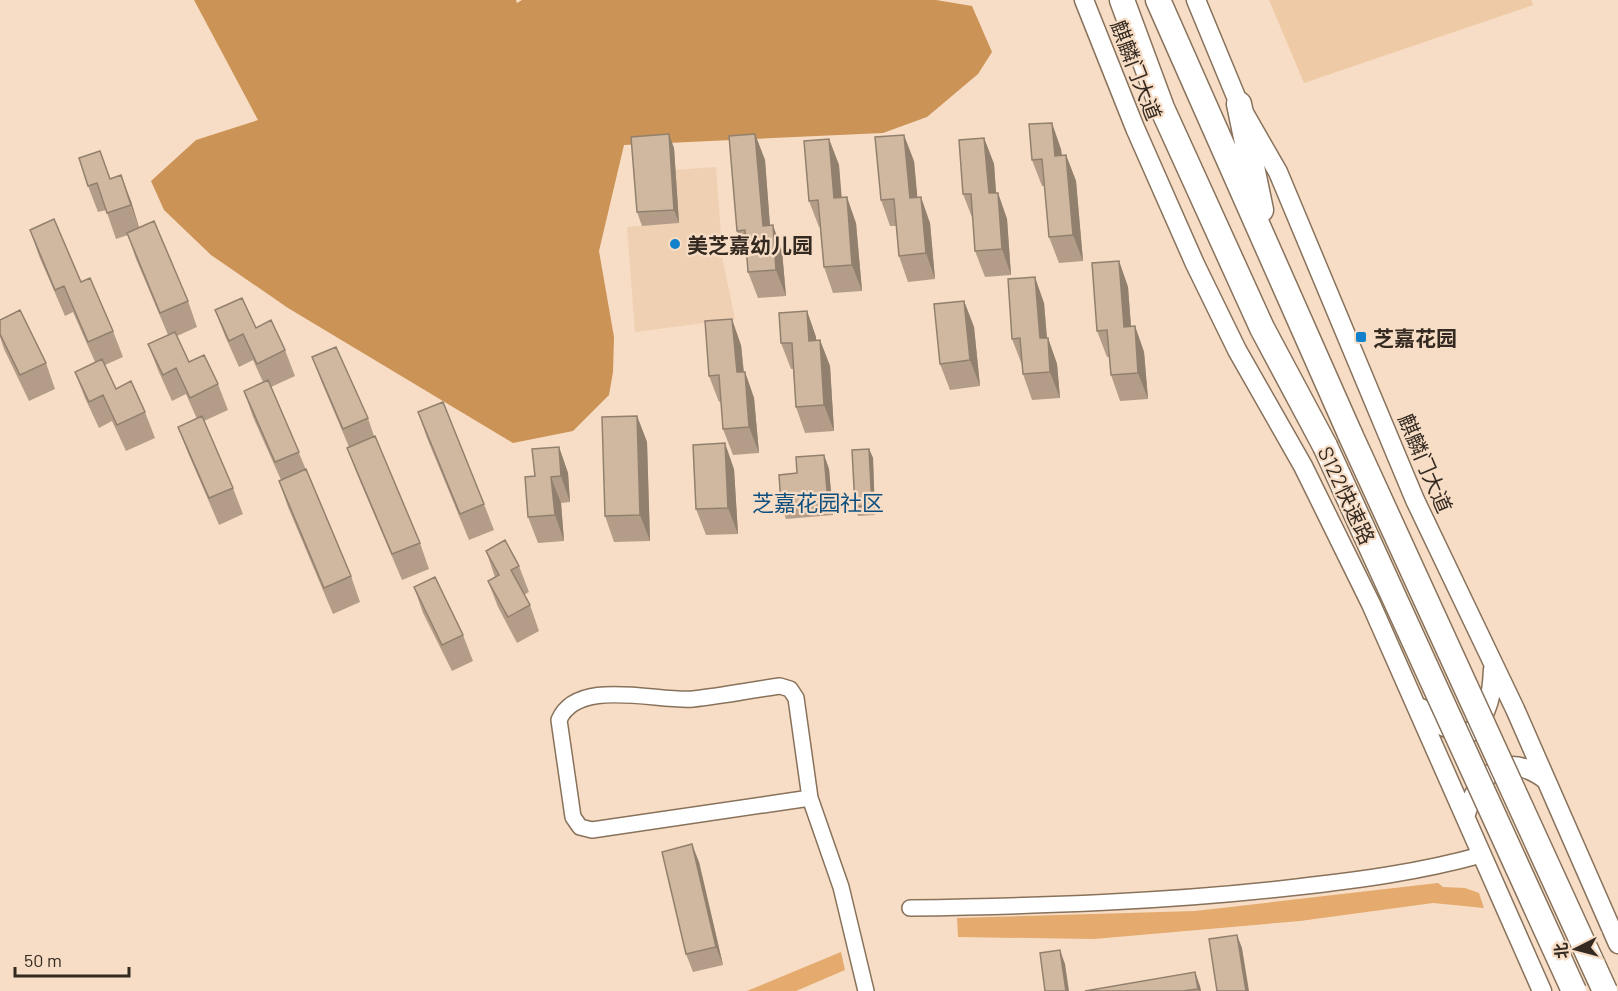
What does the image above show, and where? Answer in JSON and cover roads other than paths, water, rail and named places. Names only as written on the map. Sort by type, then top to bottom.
[{"type":"highway","name":"S122快速路","points":[[1122,0],[1162,108],[1262,328],[1325,446],[1574,991]]},
{"type":"highway","name":"S122快速路","points":[[1158,0],[1350,434],[1605,991]]},
{"type":"highway","points":[[1239,104],[1271,256]]},
{"type":"street","name":"麒麟门大道","points":[[1084,0],[1135,128],[1200,274],[1237,350],[1303,466],[1371,604],[1542,991]]},
{"type":"street","name":"麒麟门大道","points":[[1196,0],[1239,104],[1278,172],[1415,500],[1493,663],[1618,944]]},
{"type":"street","points":[[1413,700],[1436,725],[1462,733],[1471,732],[1478,725],[1492,698],[1493,663]]},
{"type":"street","points":[[810,798],[592,830],[580,827],[573,818],[559,720],[564,708],[574,701],[624,693],[690,699],[780,686],[790,689],[796,698],[810,798],[841,887],[865,988]]},
{"type":"street","points":[[1465,817],[1472,793],[1491,773],[1515,764],[1531,769],[1546,780]]},
{"type":"street","points":[[910,908],[1070,905],[1231,895],[1485,863]]},
{"type":"place","name":"美芝嘉幼儿园","points":[[675,244]]},
{"type":"place","name":"芝嘉花园","points":[[1361,337]]},
{"type":"district","name":"芝嘉花园社区","points":[[818,502]]}]
